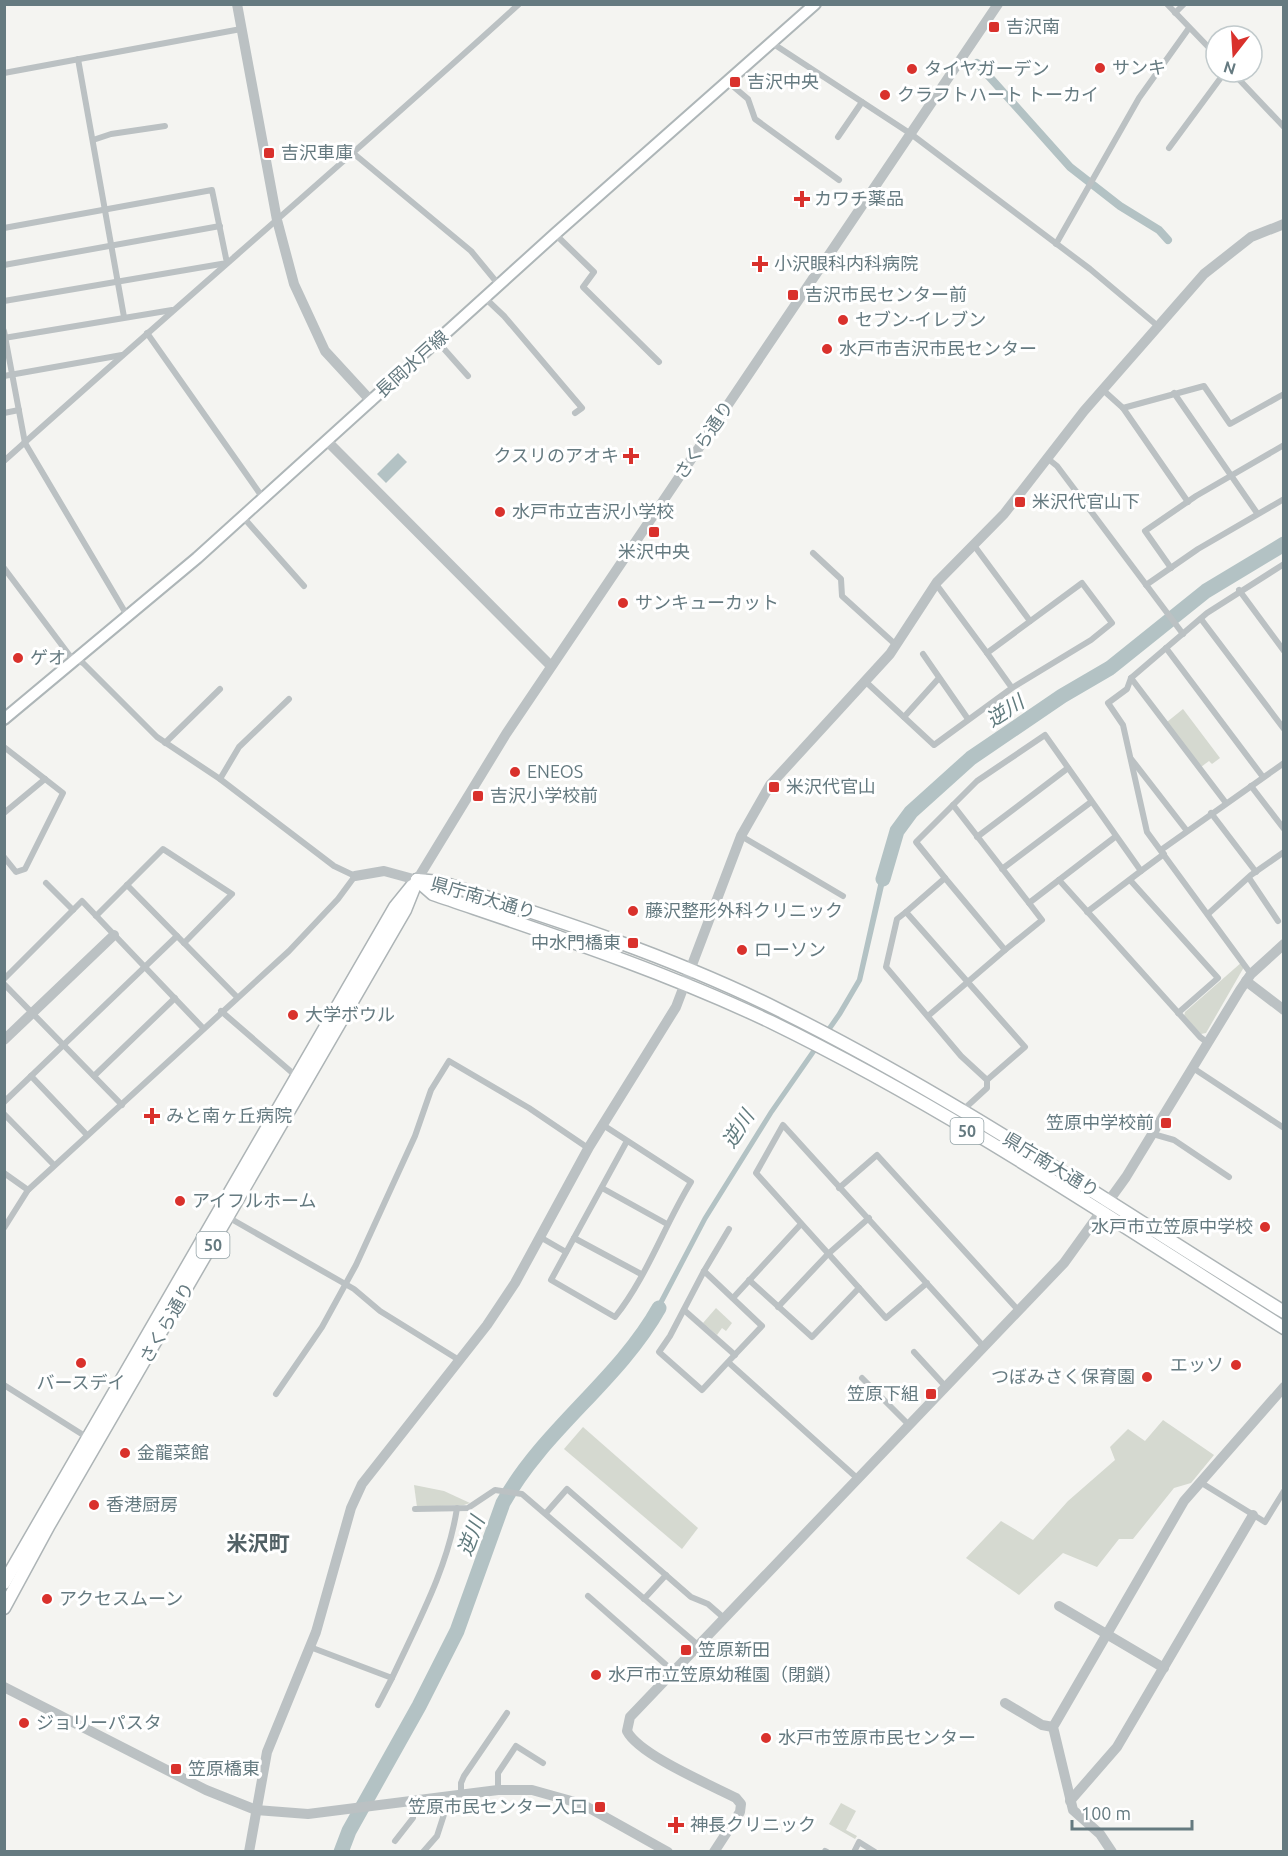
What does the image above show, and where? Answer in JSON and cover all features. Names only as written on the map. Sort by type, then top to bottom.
[{"type":"main road","name":"長岡水戸線","points":[[4,719],[128,617],[243,517],[555,234],[815,4]]},
{"type":"main road","name":"県庁南大通り","points":[[417,880],[440,882],[607,938],[691,970],[816,1028],[962,1111],[1110,1201],[1284,1312]]},
{"type":"main road","name":"県庁南大通り","points":[[417,880],[433,894],[686,985],[831,1052],[902,1091],[1284,1328]]},
{"type":"main road","name":"さくら通り","points":[[4,1608],[92,1440],[217,1211],[395,907],[417,880]]},
{"type":"main road","name":"さくら通り","points":[[4,1583],[229,1218],[405,910],[417,880]]},
{"type":"street","points":[[237,4],[277,220],[294,284],[317,340],[371,401]]},
{"type":"street","points":[[4,460],[8,453],[25,443],[519,4]]},
{"type":"street","name":"さくら通り","points":[[417,880],[481,773],[551,666],[998,4]]},
{"type":"street","points":[[1167,4],[1204,43]]},
{"type":"street","points":[[1175,13],[1184,4]]},
{"type":"street","points":[[1056,244],[1138,98],[1189,28]]},
{"type":"street","points":[[4,73],[242,29]]},
{"type":"street","points":[[772,43],[911,134],[1056,244],[1159,327]]},
{"type":"street","points":[[78,59],[124,317]]},
{"type":"street","points":[[728,82],[748,99],[755,119],[839,180]]},
{"type":"street","points":[[1169,148],[1216,84]]},
{"type":"street","points":[[1243,84],[1283,126]]},
{"type":"street","points":[[838,137],[862,102]]},
{"type":"street","points":[[93,140],[111,134],[165,126]]},
{"type":"street","points":[[353,153],[471,251],[499,285]]},
{"type":"street","points":[[4,228],[212,190],[228,263]]},
{"type":"street","points":[[249,1851],[272,1737],[310,1647],[351,1508],[362,1484],[498,1310],[588,1148],[667,1024],[686,985],[741,836],[761,800],[783,769],[866,682],[896,645],[936,584],[1004,514],[1103,390],[1217,261],[1251,237],[1284,224]]},
{"type":"street","points":[[4,264],[220,226]]},
{"type":"street","points":[[555,234],[594,272],[583,287],[659,362]]},
{"type":"street","points":[[4,301],[228,263]]},
{"type":"street","points":[[485,298],[504,316],[582,408],[575,413]]},
{"type":"street","points":[[128,617],[25,443],[5,336],[172,310]]},
{"type":"street","points":[[147,333],[263,498]]},
{"type":"street","points":[[437,341],[468,376]]},
{"type":"street","points":[[4,376],[122,356]]},
{"type":"street","points":[[1123,408],[1204,386],[1230,424],[1284,394]]},
{"type":"street","points":[[1103,390],[1123,408],[1188,502]]},
{"type":"street","points":[[1174,393],[1257,513]]},
{"type":"street","points":[[4,413],[19,410]]},
{"type":"street","points":[[327,441],[551,666]]},
{"type":"street","points":[[1171,568],[1145,531],[1284,444]]},
{"type":"street","points":[[1047,458],[1057,466],[1181,631]]},
{"type":"street","points":[[1146,585],[1257,513],[1284,499]]},
{"type":"street","points":[[243,517],[304,586]]},
{"type":"street","points":[[974,544],[1030,621]]},
{"type":"street","points":[[813,553],[840,579],[842,597],[896,645]]},
{"type":"street","points":[[1283,565],[1239,591],[1181,631],[1166,648],[1131,678],[1128,689],[1108,704],[1123,725],[1147,832],[1208,915],[1249,978],[1284,1010]]},
{"type":"street","points":[[4,567],[70,656],[83,663],[165,743],[220,779],[334,866],[355,876],[384,872],[417,880]]},
{"type":"street","points":[[866,682],[934,745],[1012,688],[1091,640],[1112,623],[1082,583],[987,653]]},
{"type":"street","points":[[936,584],[1012,688]]},
{"type":"street","points":[[1239,591],[1284,651]]},
{"type":"street","points":[[1201,619],[1284,729]]},
{"type":"street","points":[[1166,648],[1263,777]]},
{"type":"street","points":[[923,654],[968,719]]},
{"type":"street","points":[[904,717],[939,678]]},
{"type":"street","points":[[1131,678],[1226,803]]},
{"type":"street","points":[[165,743],[220,688]]},
{"type":"street","points":[[220,779],[239,747],[289,699]]},
{"type":"street","points":[[1005,950],[916,842],[977,781],[1045,735],[1141,871]]},
{"type":"street","points":[[4,747],[63,793],[25,869],[16,872],[4,857]]},
{"type":"street","points":[[1130,758],[1187,831]]},
{"type":"street","points":[[1087,912],[1130,880],[1187,831],[1284,763]]},
{"type":"street","points":[[977,837],[1068,768]]},
{"type":"street","points":[[4,813],[45,779]]},
{"type":"street","points":[[1251,786],[1284,829]]},
{"type":"street","points":[[1002,869],[1091,801]]},
{"type":"street","points":[[927,1016],[1042,920],[953,805]]},
{"type":"street","points":[[1211,813],[1256,872]]},
{"type":"street","points":[[741,836],[843,896]]},
{"type":"street","points":[[1029,903],[1115,837]]},
{"type":"street","points":[[96,916],[163,849],[232,894],[184,943]]},
{"type":"street","points":[[1208,915],[1256,872],[1284,852]]},
{"type":"street","points":[[4,1228],[28,1190],[309,931],[355,876]]},
{"type":"street","points":[[945,878],[897,919],[886,967],[961,1056],[987,1080],[987,1088],[962,1111]]},
{"type":"street","points":[[1249,878],[1278,921]]},
{"type":"street","points":[[1059,880],[1178,1013],[1208,1043]]},
{"type":"street","points":[[1130,880],[1218,978],[1178,1013]]},
{"type":"street","points":[[46,883],[74,910]]},
{"type":"street","points":[[127,885],[237,997]]},
{"type":"street","points":[[122,1105],[4,981],[82,901],[203,1028]]},
{"type":"street","points":[[906,912],[1025,1047],[987,1080]]},
{"type":"street","points":[[4,1040],[114,935]]},
{"type":"street","points":[[4,1102],[177,936]]},
{"type":"street","points":[[714,1851],[740,1812],[739,1801],[647,1750],[627,1731],[630,1717],[1064,1263],[1102,1214],[1249,978],[1281,949]]},
{"type":"street","points":[[94,1076],[174,998]]},
{"type":"street","points":[[222,1011],[296,1076]]},
{"type":"street","points":[[276,1394],[322,1327],[367,1244],[415,1136],[431,1090],[449,1061],[530,1108],[588,1148]]},
{"type":"street","points":[[1193,1068],[1284,1128]]},
{"type":"street","points":[[31,1076],[87,1135]]},
{"type":"street","points":[[4,1114],[54,1165]]},
{"type":"street","points":[[603,1125],[691,1182],[626,1303],[615,1317],[551,1280],[627,1141]]},
{"type":"street","points":[[927,1283],[886,1318],[756,1173],[783,1125],[839,1188],[868,1218],[927,1283],[984,1347]]},
{"type":"street","points":[[1153,1134],[1174,1140],[1229,1177]]},
{"type":"street","points":[[839,1188],[877,1155],[1019,1311]]},
{"type":"street","points":[[4,1173],[28,1190]]},
{"type":"street","points":[[602,1188],[667,1224]]},
{"type":"street","points":[[217,1211],[345,1284],[380,1311],[459,1360]]},
{"type":"street","points":[[778,1307],[828,1254],[868,1218]]},
{"type":"street","points":[[733,1298],[801,1224]]},
{"type":"street","points":[[704,1271],[762,1326],[702,1390],[659,1352],[684,1310],[704,1271],[729,1229]]},
{"type":"street","points":[[540,1237],[566,1252]]},
{"type":"street","points":[[574,1238],[642,1274]]},
{"type":"street","points":[[749,1280],[812,1337],[859,1288]]},
{"type":"street","points":[[684,1310],[735,1355]]},
{"type":"street","points":[[914,1352],[946,1387]]},
{"type":"street","points":[[728,1362],[857,1478]]},
{"type":"street","points":[[862,1378],[909,1425]]},
{"type":"street","points":[[4,1385],[92,1440]]},
{"type":"street","points":[[1112,1851],[1100,1834],[1077,1815],[1070,1801],[1053,1727],[1174,1517],[1200,1482],[1284,1387]]},
{"type":"street","points":[[1200,1482],[1265,1522],[1284,1491]]},
{"type":"street","points":[[546,1513],[567,1489],[692,1597],[708,1604],[724,1618]]},
{"type":"street","points":[[415,1509],[468,1508],[497,1490],[522,1494],[698,1646]]},
{"type":"street","points":[[378,1705],[438,1575],[457,1508]]},
{"type":"street","points":[[1070,1801],[1117,1747],[1253,1515]]},
{"type":"street","points":[[644,1599],[666,1575]]},
{"type":"street","points":[[588,1596],[673,1671]]},
{"type":"street","points":[[1059,1606],[1164,1668]]},
{"type":"street","points":[[310,1647],[392,1678]]},
{"type":"street","points":[[4,1687],[206,1790],[256,1810],[294,1814],[498,1790],[532,1791],[566,1798],[668,1851]]},
{"type":"street","points":[[1005,1703],[1042,1725],[1053,1727]]},
{"type":"street","points":[[423,1851],[437,1836],[460,1783],[507,1713]]},
{"type":"street","points":[[498,1790],[498,1773],[516,1746],[543,1763]]},
{"type":"street","points":[[395,1841],[412,1818],[412,1801]]},
{"type":"street","points":[[854,1851],[859,1842],[874,1851]]},
{"type":"shaded area","points":[[398,453],[407,462],[386,483],[377,474]]},
{"type":"shaded area","points":[[1183,709],[1220,758],[1212,764],[1209,761],[1201,767],[1167,722]]},
{"type":"shaded area","points":[[884,858],[890,860],[862,981],[842,1015],[773,1114],[707,1220],[651,1327],[646,1325],[703,1217],[769,1111],[837,1013],[857,979]]},
{"type":"shaded area","points":[[1242,962],[1244,967],[1206,1033],[1201,1034],[1184,1016],[1185,1012]]},
{"type":"shaded area","points":[[716,1308],[732,1323],[726,1331],[722,1328],[717,1335],[703,1323]]},
{"type":"shaded area","points":[[1163,1420],[1214,1455],[1191,1483],[1174,1488],[1133,1539],[1119,1539],[1097,1567],[1063,1553],[1019,1595],[966,1558],[1001,1521],[1033,1540],[1068,1501],[1115,1460],[1110,1447],[1128,1429],[1145,1441]]},
{"type":"shaded area","points":[[583,1427],[698,1528],[682,1549],[564,1449]]},
{"type":"shaded area","points":[[414,1485],[444,1491],[470,1503],[417,1507]]},
{"type":"shaded area","points":[[841,1803],[856,1811],[846,1830],[857,1836],[855,1839],[829,1824]]},
{"type":"waterway","points":[[977,63],[1070,167],[1120,206],[1159,230],[1168,240]]},
{"type":"waterway","name":"逆川","points":[[883,879],[897,831],[911,812],[971,758],[1062,696],[1110,668],[1206,591],[1284,544]]},
{"type":"waterway","name":"逆川","points":[[341,1852],[349,1831],[419,1706],[457,1631],[503,1503],[538,1452],[623,1359],[659,1308]]},
{"type":"place","name":"吉沢南","points":[[994,27]]},
{"type":"place","name":"サンキ","points":[[1100,68]]},
{"type":"place","name":"タイヤガーデン","points":[[912,69]]},
{"type":"place","name":"吉沢中央","points":[[735,82]]},
{"type":"place","name":"クラフトハート トーカイ","points":[[885,95]]},
{"type":"place","name":"吉沢車庫","points":[[269,153]]},
{"type":"place","name":"カワチ薬品","points":[[802,199]]},
{"type":"place","name":"小沢眼科内科病院","points":[[760,264]]},
{"type":"place","name":"吉沢市民センター前","points":[[793,295]]},
{"type":"place","name":"セブン-イレブン","points":[[843,320]]},
{"type":"place","name":"水戸市吉沢市民センター","points":[[827,349]]},
{"type":"place","name":"クスリのアオキ","points":[[631,456]]},
{"type":"place","name":"米沢代官山下","points":[[1020,502]]},
{"type":"place","name":"水戸市立吉沢小学校","points":[[500,512]]},
{"type":"place","name":"米沢中央","points":[[654,532]]},
{"type":"place","name":"サンキューカット","points":[[623,603]]},
{"type":"place","name":"ゲオ","points":[[18,658]]},
{"type":"place","name":"ENEOS","points":[[515,772]]},
{"type":"place","name":"米沢代官山","points":[[774,787]]},
{"type":"place","name":"吉沢小学校前","points":[[478,796]]},
{"type":"place","name":"藤沢整形外科クリニック","points":[[633,911]]},
{"type":"place","name":"中水門橋東","points":[[633,943]]},
{"type":"place","name":"ローソン","points":[[742,950]]},
{"type":"place","name":"大学ボウル","points":[[293,1015]]},
{"type":"place","name":"みと南ヶ丘病院","points":[[152,1116]]},
{"type":"place","name":"笠原中学校前","points":[[1166,1123]]},
{"type":"place","name":"アイフルホーム","points":[[180,1201]]},
{"type":"place","name":"水戸市立笠原中学校","points":[[1265,1227]]},
{"type":"place","name":"バースデイ","points":[[81,1363]]},
{"type":"place","name":"エッソ","points":[[1236,1365]]},
{"type":"place","name":"つぼみさく保育園","points":[[1147,1377]]},
{"type":"place","name":"笠原下組","points":[[931,1394]]},
{"type":"place","name":"金龍菜館","points":[[125,1453]]},
{"type":"place","name":"香港厨房","points":[[94,1505]]},
{"type":"place","name":"アクセスムーン","points":[[47,1599]]},
{"type":"place","name":"笠原新田","points":[[686,1650]]},
{"type":"place","name":"水戸市立笠原幼稚園（閉鎖）","points":[[596,1675]]},
{"type":"place","name":"ジョリーパスタ","points":[[24,1723]]},
{"type":"place","name":"水戸市笠原市民センター","points":[[766,1738]]},
{"type":"place","name":"笠原橋東","points":[[176,1769]]},
{"type":"place","name":"笠原市民センター入口","points":[[600,1807]]},
{"type":"place","name":"神長クリニック","points":[[676,1825]]},
{"type":"district","name":"米沢町","points":[[258,1544]]}]
